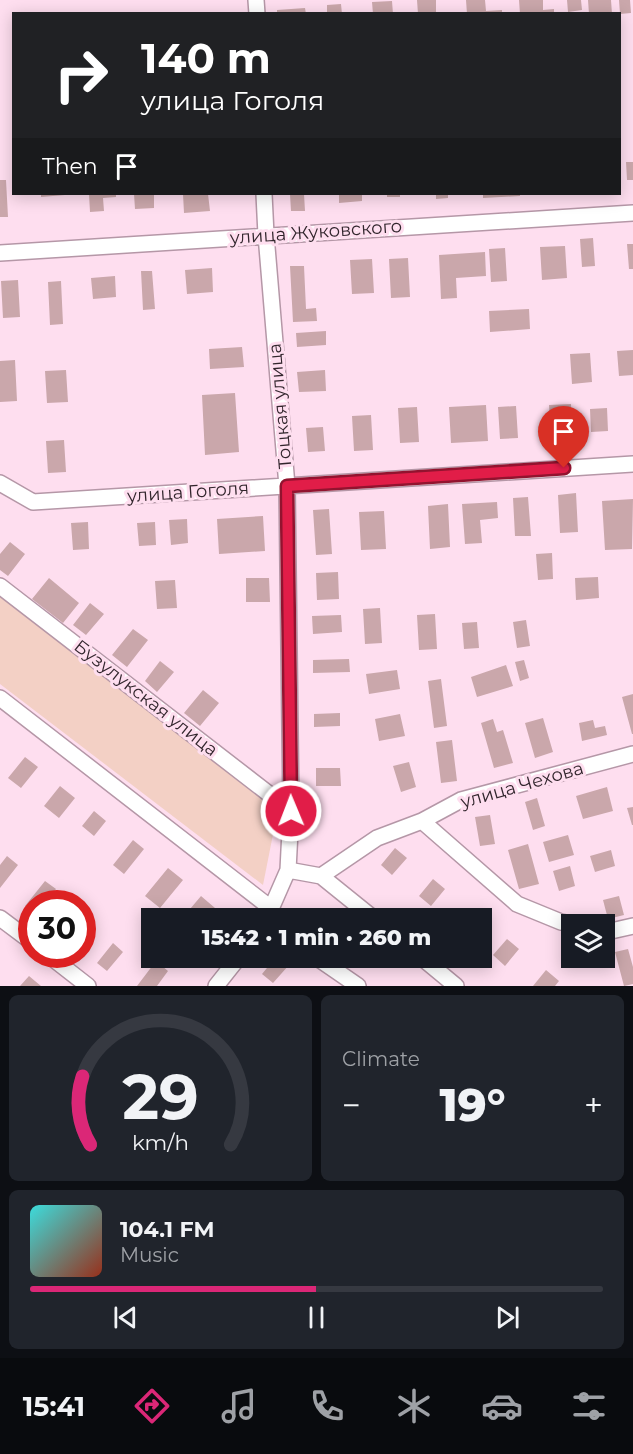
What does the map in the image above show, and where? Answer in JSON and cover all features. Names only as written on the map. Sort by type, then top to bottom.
[{"type":"street","name":"Тоцкая улица","points":[[264,195],[287,486],[291,811],[288,870],[272,908]]},
{"type":"street","name":"улица Жуковского","points":[[0,254],[633,213]]},
{"type":"street","name":"улица Гоголя","points":[[0,483],[33,502],[633,464]]},
{"type":"street","name":"Бузулукская улица","points":[[0,586],[291,811]]},
{"type":"street","points":[[0,698],[262,908]]},
{"type":"street","name":"улица Чехова","points":[[321,876],[377,838],[422,821],[461,800],[633,754]]},
{"type":"street","points":[[422,821],[517,904],[561,922]]},
{"type":"street","points":[[288,870],[321,876],[361,908]]},
{"type":"street","points":[[0,918],[18,932]]},
{"type":"street","points":[[615,930],[633,926]]},
{"type":"street","points":[[64,968],[88,986]]},
{"type":"street","points":[[216,986],[230,968]]},
{"type":"street","points":[[332,968],[358,986]]},
{"type":"street","points":[[434,968],[456,986]]},
{"type":"shaded area","points":[[0,596],[278,809],[263,885],[0,684]]},
{"type":"building","points":[[417,0],[436,0],[436,12],[418,12]]},
{"type":"building","points":[[466,0],[485,0],[486,11],[502,10],[502,12],[467,12]]},
{"type":"building","points":[[519,0],[543,0],[543,10],[554,9],[554,12],[520,12]]},
{"type":"building","points":[[567,0],[581,0],[582,10],[568,12]]},
{"type":"building","points":[[588,0],[611,0],[612,12],[589,12]]},
{"type":"building","points":[[619,0],[630,0],[631,13],[620,12]]},
{"type":"building","points":[[392,1],[393,12],[373,12],[372,2]]},
{"type":"building","points":[[341,4],[342,12],[327,12],[327,5]]},
{"type":"building","points":[[305,8],[306,12],[277,12],[277,10]]},
{"type":"building","points":[[626,162],[633,162],[633,180],[627,180]]},
{"type":"building","points":[[0,180],[6,180],[8,217],[0,217]]},
{"type":"building","points":[[41,195],[65,195],[41,197]]},
{"type":"building","points":[[89,195],[116,195],[116,197],[103,198],[104,211],[90,212]]},
{"type":"building","points":[[134,195],[154,195],[154,208],[135,209]]},
{"type":"building","points":[[183,195],[208,195],[210,211],[184,213]]},
{"type":"building","points":[[290,195],[304,195],[305,211],[291,211]]},
{"type":"building","points":[[339,195],[362,195],[362,201],[339,203]]},
{"type":"building","points":[[387,195],[400,195],[400,197],[387,197]]},
{"type":"building","points":[[436,195],[448,195],[448,198],[436,199]]},
{"type":"building","points":[[483,195],[520,195],[520,196],[483,198]]},
{"type":"building","points":[[593,238],[595,266],[582,267],[580,239]]},
{"type":"building","points":[[627,244],[633,244],[633,269],[629,269]]},
{"type":"building","points":[[565,246],[567,278],[542,280],[540,247]]},
{"type":"building","points":[[505,248],[507,281],[491,282],[489,249]]},
{"type":"building","points":[[485,252],[486,276],[456,278],[457,298],[441,299],[439,255]]},
{"type":"building","points":[[408,258],[410,297],[391,298],[389,259]]},
{"type":"building","points":[[372,259],[374,293],[352,294],[350,260]]},
{"type":"building","points":[[290,266],[304,266],[306,309],[316,308],[317,321],[293,322]]},
{"type":"building","points":[[212,268],[213,292],[187,294],[185,270]]},
{"type":"building","points":[[141,271],[152,271],[155,309],[143,310]]},
{"type":"building","points":[[115,276],[116,297],[93,299],[91,278]]},
{"type":"building","points":[[18,280],[20,317],[3,318],[1,281]]},
{"type":"building","points":[[61,281],[63,324],[50,325],[48,282]]},
{"type":"building","points":[[529,309],[530,329],[490,332],[489,311]]},
{"type":"building","points":[[326,331],[326,345],[297,347],[296,333]]},
{"type":"building","points":[[242,347],[244,367],[210,369],[209,349]]},
{"type":"building","points":[[633,350],[633,375],[619,376],[617,351]]},
{"type":"building","points":[[590,353],[592,382],[572,384],[570,354]]},
{"type":"building","points":[[15,360],[17,401],[0,402],[0,361]]},
{"type":"building","points":[[66,370],[68,402],[47,403],[45,371]]},
{"type":"building","points":[[325,370],[326,391],[299,392],[297,372]]},
{"type":"building","points":[[235,393],[239,452],[205,455],[202,395]]},
{"type":"building","points":[[571,404],[572,435],[551,436],[549,405]]},
{"type":"building","points":[[486,405],[488,441],[451,443],[449,407]]},
{"type":"building","points":[[516,406],[518,438],[500,439],[498,407]]},
{"type":"building","points":[[417,407],[419,442],[400,443],[398,408]]},
{"type":"building","points":[[607,408],[608,431],[591,432],[590,409]]},
{"type":"building","points":[[371,415],[373,450],[354,451],[352,416]]},
{"type":"building","points":[[323,427],[325,451],[308,452],[306,428]]},
{"type":"building","points":[[64,440],[66,472],[48,473],[46,441]]},
{"type":"building","points":[[576,493],[578,532],[560,533],[558,495]]},
{"type":"building","points":[[528,497],[531,536],[515,536],[513,498]]},
{"type":"building","points":[[633,499],[632,549],[605,550],[602,501]]},
{"type":"building","points":[[497,502],[498,518],[480,520],[482,543],[465,544],[462,504]]},
{"type":"building","points":[[448,504],[450,547],[430,549],[428,506]]},
{"type":"building","points":[[329,509],[332,554],[316,555],[313,510]]},
{"type":"building","points":[[384,511],[386,549],[361,550],[359,512]]},
{"type":"building","points":[[263,516],[265,551],[219,554],[217,519]]},
{"type":"building","points":[[187,519],[188,543],[171,545],[169,520]]},
{"type":"building","points":[[88,522],[89,549],[73,550],[71,523]]},
{"type":"building","points":[[155,522],[156,545],[139,546],[137,523]]},
{"type":"building","points":[[10,542],[25,554],[8,576],[0,570],[0,554]]},
{"type":"building","points":[[552,553],[553,579],[538,580],[536,554]]},
{"type":"building","points":[[338,572],[339,599],[317,600],[316,573]]},
{"type":"building","points":[[598,577],[599,598],[576,600],[575,578]]},
{"type":"building","points":[[49,578],[79,603],[63,623],[32,599]]},
{"type":"building","points":[[246,578],[269,578],[270,602],[246,602]]},
{"type":"building","points":[[175,580],[177,608],[157,609],[155,581]]},
{"type":"building","points":[[90,603],[104,614],[86,635],[73,625]]},
{"type":"building","points":[[380,608],[382,643],[365,644],[363,609]]},
{"type":"building","points":[[435,614],[437,649],[419,650],[417,615]]},
{"type":"building","points":[[341,615],[342,632],[313,634],[312,616]]},
{"type":"building","points":[[526,620],[530,646],[517,648],[513,622]]},
{"type":"building","points":[[477,622],[479,648],[464,649],[462,623]]},
{"type":"building","points":[[133,629],[148,640],[127,667],[112,655]]},
{"type":"building","points":[[349,659],[350,672],[313,673],[313,660]]},
{"type":"building","points":[[524,660],[529,678],[520,681],[515,662]]},
{"type":"building","points":[[160,661],[174,672],[157,692],[145,681]]},
{"type":"building","points":[[506,665],[513,686],[477,697],[471,677]]},
{"type":"building","points":[[397,670],[400,689],[369,694],[366,674]]},
{"type":"building","points":[[441,679],[447,726],[434,728],[428,681]]},
{"type":"building","points":[[203,690],[219,703],[200,726],[184,713]]},
{"type":"building","points":[[633,694],[633,734],[632,734],[622,697]]},
{"type":"building","points":[[340,713],[340,726],[314,727],[314,714]]},
{"type":"building","points":[[400,714],[405,736],[379,741],[375,719]]},
{"type":"building","points":[[543,718],[553,752],[535,758],[525,723]]},
{"type":"building","points":[[493,719],[497,732],[503,730],[513,763],[494,768],[481,723]]},
{"type":"building","points":[[593,720],[595,728],[605,726],[607,735],[582,741],[579,723]]},
{"type":"building","points":[[452,740],[457,781],[441,783],[436,742]]},
{"type":"building","points":[[25,757],[38,767],[21,788],[8,778]]},
{"type":"building","points":[[409,762],[416,787],[401,792],[393,766]]},
{"type":"building","points":[[316,768],[340,768],[341,786],[316,786]]},
{"type":"building","points":[[60,786],[75,798],[59,818],[44,806]]},
{"type":"building","points":[[607,787],[613,811],[583,819],[576,796]]},
{"type":"building","points":[[537,798],[545,826],[533,830],[525,802]]},
{"type":"building","points":[[633,807],[633,825],[632,825],[627,808]]},
{"type":"building","points":[[94,811],[106,821],[94,836],[82,826]]},
{"type":"building","points":[[490,815],[495,844],[480,846],[475,817]]},
{"type":"building","points":[[568,835],[574,855],[549,862],[543,842]]},
{"type":"building","points":[[133,840],[144,849],[124,874],[113,865]]},
{"type":"building","points":[[528,844],[539,884],[519,889],[508,850]]},
{"type":"building","points":[[395,848],[407,858],[392,875],[381,865]]},
{"type":"building","points":[[611,850],[615,866],[595,872],[590,856]]},
{"type":"building","points":[[7,856],[18,865],[0,888],[0,865]]},
{"type":"building","points":[[570,866],[575,886],[559,891],[553,871]]},
{"type":"building","points":[[168,868],[183,880],[160,908],[145,896]]},
{"type":"building","points":[[433,879],[445,889],[431,906],[419,896]]},
{"type":"building","points":[[45,881],[56,889],[55,890],[38,890]]},
{"type":"building","points":[[201,896],[215,908],[191,908]]},
{"type":"building","points":[[619,896],[624,915],[615,917],[615,914],[607,914],[603,900]]},
{"type":"building","points":[[507,939],[519,949],[505,966],[493,955]]},
{"type":"building","points":[[113,943],[123,952],[107,971],[97,963]]},
{"type":"building","points":[[628,949],[633,967],[633,984],[624,986],[615,952]]},
{"type":"building","points":[[151,968],[164,968],[168,971],[157,986],[137,986]]},
{"type":"building","points":[[267,968],[286,968],[273,983],[262,974]]},
{"type":"building","points":[[546,970],[559,981],[555,986],[533,986]]},
{"type":"building","points":[[29,976],[41,986],[20,986]]},
{"type":"route","points":[[291,811],[287,486],[564,468]]}]
